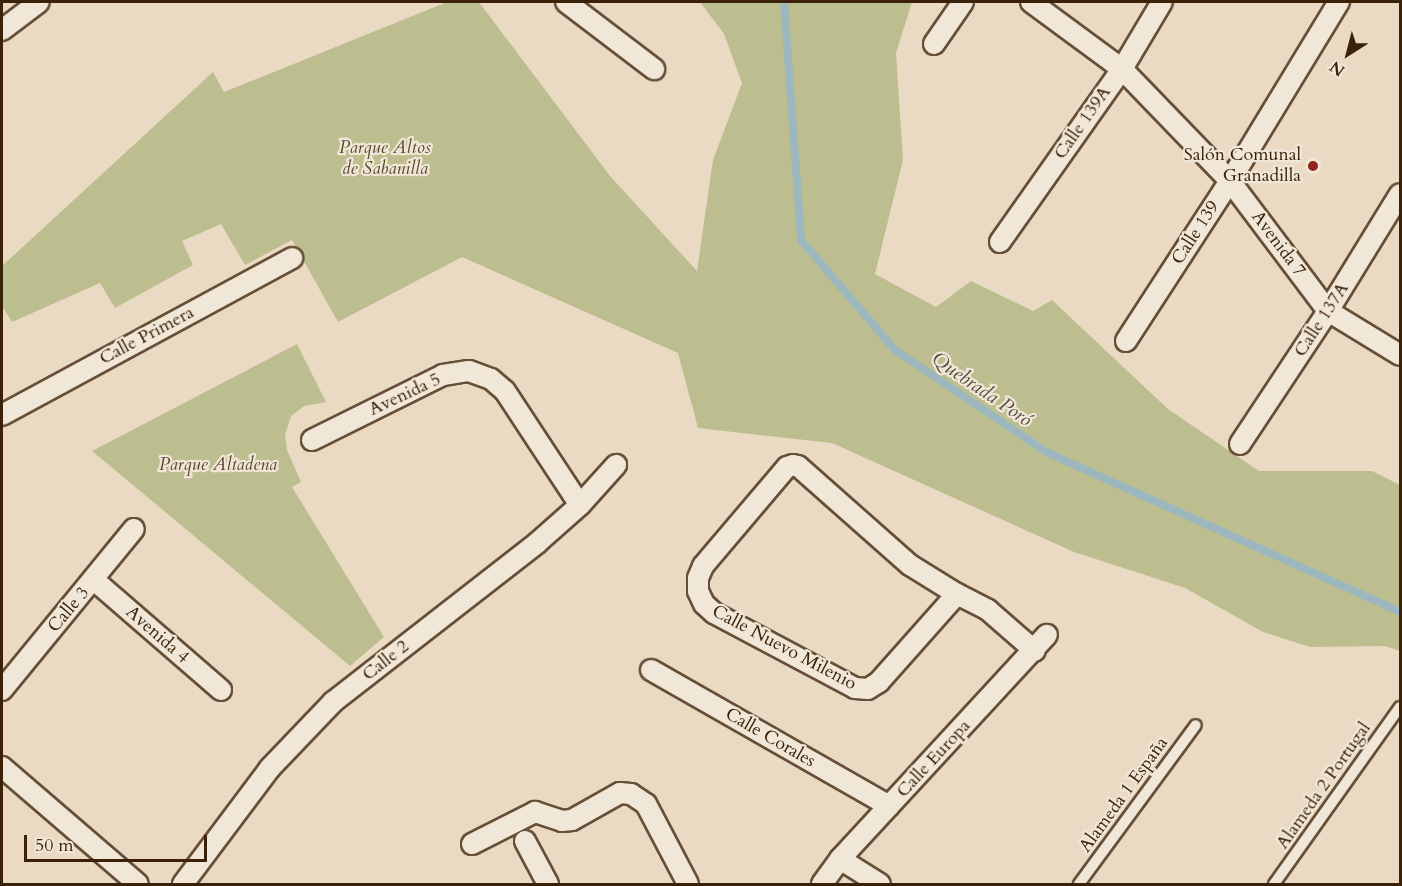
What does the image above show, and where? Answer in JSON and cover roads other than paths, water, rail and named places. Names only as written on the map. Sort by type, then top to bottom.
[{"type":"street","points":[[2,30],[39,2]]},
{"type":"street","points":[[566,2],[654,69]]},
{"type":"street","points":[[934,45],[963,2]]},
{"type":"street","name":"Avenida 7","points":[[1031,2],[1122,69],[1230,181],[1329,311],[1401,355]]},
{"type":"street","name":"Calle 139A","points":[[1000,242],[1122,69],[1162,2]]},
{"type":"street","name":"Calle 139","points":[[1126,341],[1230,181],[1339,2]]},
{"type":"street","name":"Calle 137A","points":[[1240,444],[1329,311],[1401,194]]},
{"type":"street","name":"Calle Primera","points":[[2,415],[292,258]]},
{"type":"street","name":"Avenida 5","points":[[312,440],[443,375],[469,371],[491,380],[505,391],[580,505]]},
{"type":"street","name":"Calle 2","points":[[183,885],[270,768],[333,702],[537,543],[580,505],[616,465]]},
{"type":"street","name":"Calle Nuevo Milenio","points":[[957,594],[879,682],[868,690],[861,690],[714,613],[704,604],[697,585],[703,566],[787,467],[793,465],[798,466],[910,565],[933,582],[957,594],[988,610],[1035,651]]},
{"type":"street","name":"Calle 3","points":[[2,690],[134,529]]},
{"type":"street","name":"Avenida 4","points":[[94,580],[220,690]]},
{"type":"street","name":"Calle Europa","points":[[822,885],[840,859],[1035,651],[1047,635]]},
{"type":"street","name":"Calle Corales","points":[[651,670],[889,806]]},
{"type":"street","points":[[2,767],[138,885]]},
{"type":"street","points":[[472,844],[535,812],[562,821],[572,820],[620,793],[631,794],[646,804],[688,885]]},
{"type":"street","points":[[525,842],[548,885]]},
{"type":"street","points":[[840,859],[880,885]]},
{"type":"lane","name":"Alameda 2 Portugal","points":[[1274,885],[1401,707]]},
{"type":"lane","name":"Alameda 1 España","points":[[1079,885],[1196,725]]},
{"type":"waterway","name":"Quebrada Poró","points":[[784,2],[801,240],[895,350],[1046,452],[1400,612]]},
{"type":"place","name":"Salón Comunal Granadilla","points":[[1313,166]]},
{"type":"park label","name":"Parque Altos de Sabanilla","points":[[385,159]]},
{"type":"park label","name":"Parque Altadena","points":[[218,465]]}]
